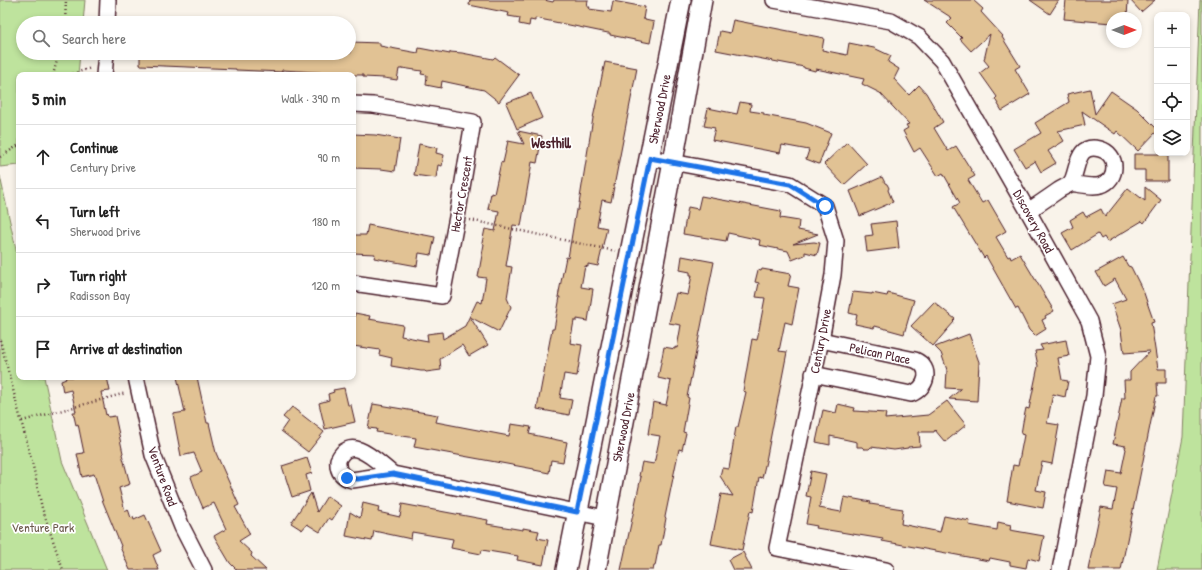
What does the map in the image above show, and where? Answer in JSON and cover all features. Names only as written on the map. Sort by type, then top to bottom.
[{"type":"street","points":[[107,16],[108,0]]},
{"type":"street","name":"Sherwood Drive","points":[[566,570],[681,0]]},
{"type":"street","name":"Sherwood Drive","points":[[596,570],[674,162],[702,0]]},
{"type":"street","name":"Discovery Road","points":[[774,0],[891,21],[919,37],[942,61],[1090,321],[1098,356],[1094,396],[1060,570]]},
{"type":"street","name":"Hector Crescent","points":[[356,104],[373,105],[473,122],[458,217],[442,296],[356,283]]},
{"type":"street","name":"Century Drive","points":[[650,158],[790,184],[825,206],[836,241],[833,275],[821,340],[777,548],[886,570]]},
{"type":"street","points":[[1028,211],[1070,183]]},
{"type":"street","name":"Pelican Place","points":[[813,374],[911,394],[917,392],[922,387],[925,380],[924,368],[920,362],[915,360],[821,340]]},
{"type":"street","name":"Venture Road","points":[[137,383],[153,455],[182,527],[204,570]]},
{"type":"street","points":[[393,474],[605,518]]},
{"type":"path","points":[[65,16],[66,0]]},
{"type":"path","points":[[54,72],[57,60]]},
{"type":"path","points":[[78,72],[105,64]]},
{"type":"path","points":[[0,157],[16,147]]},
{"type":"path","points":[[458,217],[630,255]]},
{"type":"path","points":[[0,340],[22,421],[42,508],[63,570]]},
{"type":"path","points":[[22,421],[137,383]]},
{"type":"green space","points":[[0,0],[85,0],[84,16],[16,16],[16,60],[79,60],[78,72],[16,72],[16,165],[0,167]]},
{"type":"green space","points":[[1200,0],[1202,0],[1202,570],[1157,570],[1183,437]]},
{"type":"green space","name":"Venture Park","points":[[0,176],[16,249],[16,380],[45,380],[62,461],[107,570],[0,570]]},
{"type":"building","points":[[470,0],[544,0],[553,2],[554,0],[588,0],[587,7],[590,7],[589,9],[611,12],[613,1],[645,7],[643,19],[654,22],[650,43],[610,35],[610,33],[535,18],[535,21],[530,20],[529,26],[519,24],[520,18],[508,16],[509,13],[469,5]]},
{"type":"building","points":[[924,0],[973,0],[983,9],[981,12],[1003,36],[1002,37],[1020,66],[1015,69],[1030,94],[1002,111],[995,99],[997,97],[980,73],[989,66],[984,60],[990,34],[971,51],[960,39],[962,38],[947,23],[952,18]]},
{"type":"building","points":[[1030,0],[1059,0],[1050,14]]},
{"type":"building","points":[[1066,0],[1128,0],[1127,12],[1106,12],[1106,22],[1064,19]]},
{"type":"building","points":[[1130,0],[1155,0],[1141,12]]},
{"type":"building","points":[[733,20],[824,38],[822,50],[847,55],[849,43],[874,48],[891,56],[888,62],[899,69],[894,79],[909,95],[919,85],[926,93],[943,122],[934,128],[948,151],[956,146],[975,176],[968,180],[982,203],[988,200],[1006,231],[996,237],[1008,257],[1010,256],[1011,259],[1020,254],[1054,311],[1045,316],[1046,318],[1042,320],[1046,329],[1035,336],[1029,330],[1018,308],[1016,309],[986,256],[984,258],[953,207],[960,203],[943,173],[938,176],[920,148],[914,152],[903,131],[908,128],[906,125],[909,124],[880,93],[862,84],[864,79],[816,69],[815,71],[804,67],[716,50],[720,31],[730,33]]},
{"type":"building","points":[[356,42],[380,43],[380,46],[418,53],[419,48],[450,54],[450,52],[462,53],[493,59],[495,57],[519,75],[499,102],[484,90],[442,81],[441,88],[426,85],[427,75],[421,74],[422,71],[402,68],[399,69],[397,80],[363,77],[363,75],[356,75],[356,72],[282,70],[282,72],[140,65],[140,60],[356,60]]},
{"type":"building","points":[[605,62],[637,68],[611,202],[602,200],[597,226],[607,228],[598,266],[588,264],[588,267],[585,266],[581,287],[593,289],[588,321],[577,319],[577,321],[574,321],[570,343],[582,345],[577,376],[564,374],[560,398],[572,400],[569,415],[537,409],[552,329],[554,329],[560,297],[558,297],[566,257],[568,258],[576,210],[578,210],[593,118]]},
{"type":"building","points":[[1090,89],[1095,114],[1111,91],[1137,109],[1154,126],[1154,134],[1138,151],[1117,131],[1115,134],[1082,111],[1085,125],[1058,131],[1064,141],[1048,151],[1056,163],[1041,172],[1035,161],[1025,167],[1014,149],[1041,133],[1035,123],[1069,102],[1067,94]]},
{"type":"building","points":[[531,93],[542,118],[517,129],[506,103]]},
{"type":"building","points":[[740,102],[751,104],[750,111],[806,123],[831,133],[819,164],[806,159],[809,150],[782,145],[780,153],[712,140],[715,128],[704,126],[708,108],[737,114]]},
{"type":"building","points":[[518,131],[542,136],[537,163],[532,162],[521,226],[513,225],[506,266],[512,267],[507,298],[511,307],[499,332],[470,317],[488,345],[469,356],[462,345],[440,359],[441,370],[426,372],[391,366],[392,358],[379,355],[380,350],[356,346],[356,313],[370,316],[369,319],[403,325],[401,336],[428,341],[427,334],[442,332],[443,339],[465,326],[477,301],[482,303],[486,278],[478,277],[484,244],[482,243],[485,229],[495,231],[499,211],[488,209],[491,193],[494,194],[501,162],[503,163],[508,141],[524,144]]},
{"type":"building","points":[[356,134],[375,135],[400,139],[395,171],[356,168]]},
{"type":"building","points":[[847,142],[867,164],[844,185],[824,164]]},
{"type":"building","points":[[419,144],[437,148],[436,153],[444,155],[442,166],[438,165],[436,178],[414,175]]},
{"type":"building","points":[[1134,154],[1168,156],[1168,181],[1145,181],[1145,170],[1134,170]]},
{"type":"building","points":[[882,177],[889,188],[888,190],[893,202],[860,216],[850,191]]},
{"type":"building","points":[[1145,187],[1161,200],[1144,223],[1142,221],[1107,242],[1104,237],[1101,239],[1098,234],[1072,250],[1062,233],[1073,227],[1070,220],[1083,212],[1086,217],[1101,209],[1105,217],[1128,188],[1145,201]]},
{"type":"building","points":[[701,196],[781,211],[780,218],[799,221],[798,230],[818,234],[793,244],[814,242],[820,243],[817,255],[805,252],[805,255],[792,260],[788,251],[759,245],[760,240],[728,233],[726,241],[683,234],[688,207],[698,209]]},
{"type":"building","points":[[896,221],[899,248],[867,252],[865,236],[873,235],[871,224]]},
{"type":"building","points":[[368,225],[435,237],[431,255],[419,253],[417,266],[374,258],[375,254],[356,253],[356,235],[366,235]]},
{"type":"building","points":[[682,256],[714,262],[687,397],[689,398],[683,432],[686,433],[682,450],[679,449],[665,517],[661,545],[659,545],[655,566],[653,570],[621,570],[641,477],[639,476],[642,462],[654,464],[660,436],[648,434],[653,402],[666,405],[671,381],[658,378],[664,347],[677,348],[681,325],[669,323],[676,293],[688,295],[692,275],[690,275],[690,272],[680,270]]},
{"type":"building","points":[[1123,257],[1128,266],[1131,267],[1144,293],[1154,322],[1151,323],[1158,369],[1166,369],[1166,383],[1157,383],[1158,396],[1156,396],[1121,570],[1088,570],[1101,507],[1113,509],[1117,489],[1105,487],[1108,471],[1121,473],[1126,449],[1126,446],[1113,444],[1122,398],[1125,398],[1124,380],[1130,380],[1130,372],[1150,351],[1124,353],[1121,330],[1112,304],[1126,299],[1115,279],[1104,286],[1096,272]]},
{"type":"building","points":[[762,269],[791,274],[788,286],[799,288],[792,324],[785,322],[779,351],[787,352],[766,461],[762,478],[759,477],[753,512],[750,511],[742,550],[711,544],[721,494],[733,496],[720,476],[722,468],[729,469],[736,427],[738,427],[746,392],[743,391],[752,339],[757,340],[765,298],[756,297],[759,283],[755,282],[758,270],[761,271]]},
{"type":"building","points":[[853,292],[872,293],[887,296],[888,293],[914,300],[904,334],[875,326],[874,328],[855,324],[857,315],[849,313]]},
{"type":"building","points":[[934,302],[955,319],[933,346],[911,326]]},
{"type":"building","points":[[969,334],[979,362],[977,401],[949,399],[961,389],[946,388],[947,370],[941,353],[935,347]]},
{"type":"building","points":[[1066,340],[1069,356],[1058,358],[1062,380],[1068,381],[1065,397],[1053,394],[1047,423],[1059,425],[1052,464],[1042,462],[1036,490],[1046,492],[1043,508],[1007,501],[1013,465],[1018,466],[1024,435],[1021,434],[1023,422],[1026,408],[1029,409],[1038,366],[1035,351],[1043,350],[1040,345]]},
{"type":"building","points":[[108,380],[110,391],[101,392],[106,415],[107,414],[108,417],[115,416],[122,454],[130,484],[119,488],[125,511],[128,509],[131,518],[133,517],[134,520],[145,515],[161,551],[153,555],[159,570],[130,570],[103,502],[94,474],[82,477],[77,454],[84,453],[78,424],[76,425],[73,412],[76,412],[71,390],[63,392],[61,381]]},
{"type":"building","points":[[178,380],[198,380],[207,423],[209,423],[216,453],[239,505],[235,507],[250,534],[239,541],[252,553],[251,556],[266,570],[237,570],[230,563],[214,536],[226,529],[214,503],[203,508],[197,494],[191,477],[202,472],[194,453],[181,456],[173,414],[185,412]]},
{"type":"building","points":[[344,388],[348,405],[351,405],[355,422],[325,429],[319,403],[329,400],[328,394],[334,392],[333,390]]},
{"type":"building","points":[[947,401],[966,425],[945,442],[935,430],[934,432],[919,432],[920,446],[894,450],[871,447],[869,449],[864,449],[862,447],[857,447],[857,442],[830,436],[830,445],[816,442],[823,410],[836,413],[838,404],[855,408],[854,411],[886,413],[885,419],[928,415]]},
{"type":"building","points":[[373,404],[438,415],[436,422],[509,436],[511,424],[531,427],[529,434],[567,442],[563,462],[551,460],[549,473],[414,447],[416,438],[376,432],[377,429],[368,428]]},
{"type":"building","points":[[292,407],[324,432],[308,452],[281,431],[288,421],[283,417]]},
{"type":"building","points":[[307,458],[312,473],[306,475],[310,491],[292,497],[282,466]]},
{"type":"building","points":[[811,471],[826,474],[819,508],[841,512],[844,497],[871,502],[870,504],[903,509],[901,524],[940,532],[944,516],[970,521],[969,525],[997,530],[998,522],[1011,525],[1010,530],[1044,536],[1039,561],[1028,558],[1026,568],[1010,565],[1010,562],[990,558],[989,561],[882,541],[883,539],[816,528],[817,526],[806,524],[811,497],[806,496]]},
{"type":"building","points":[[311,493],[317,512],[327,496],[341,506],[332,520],[329,518],[320,532],[307,524],[302,530],[291,523]]},
{"type":"building","points":[[363,503],[379,507],[378,512],[400,517],[402,504],[488,520],[487,524],[539,531],[537,538],[548,540],[543,565],[517,560],[518,556],[482,550],[481,554],[451,548],[453,539],[412,532],[411,539],[374,531],[372,541],[346,536],[350,512],[360,518]]},
{"type":"building","points":[[743,552],[752,570],[733,570],[728,560]]},
{"type":"district","name":"Westhill","points":[[551,143]]},
{"type":"route","points":[[347,478],[352,480],[393,474],[577,512],[650,158],[790,184],[825,206]]}]
